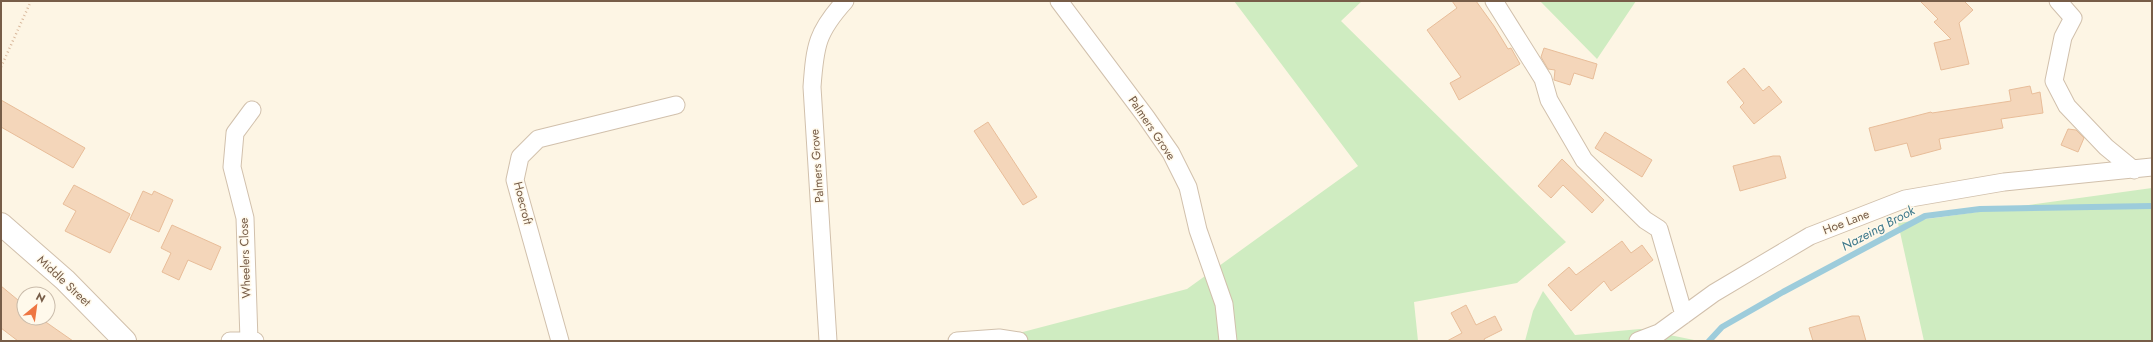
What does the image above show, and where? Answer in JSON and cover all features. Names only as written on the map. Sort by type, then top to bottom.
[{"type":"street","name":"Palmers Grove","points":[[828,341],[812,87],[819,36],[830,18],[845,1]]},
{"type":"street","name":"Palmers Grove","points":[[1059,1],[1146,117],[1171,153],[1188,187],[1198,230],[1224,304],[1228,341]]},
{"type":"street","points":[[1494,1],[1543,79],[1549,100],[1584,160],[1645,220],[1659,229],[1684,315]]},
{"type":"street","points":[[2058,1],[2073,18],[2063,37],[2054,81],[2066,106],[2106,147],[2134,170]]},
{"type":"street","name":"Hoecroft","points":[[560,341],[515,180],[520,157],[538,139],[676,105]]},
{"type":"street","name":"Wheelers Close","points":[[252,110],[235,133],[232,167],[245,218],[252,341]]},
{"type":"street","name":"Hoe Lane","points":[[1638,341],[1659,332],[1714,293],[1810,236],[1905,200],[2004,182],[2152,167]]},
{"type":"street","name":"Middle Street","points":[[1,224],[65,280],[126,341]]},
{"type":"street","points":[[957,341],[999,338],[1019,341]]},
{"type":"street","points":[[230,341],[252,341]]},
{"type":"path","points":[[1,67],[31,1]]},
{"type":"green space","points":[[1234,1],[1362,1],[1341,21],[1566,242],[1517,283],[1414,302],[1418,341],[1018,341],[1019,333],[1187,289],[1358,166]]},
{"type":"green space","points":[[1540,1],[1636,1],[1597,59]]},
{"type":"green space","points":[[2152,188],[2152,341],[1924,341],[1898,223]]},
{"type":"green space","points":[[1543,291],[1575,335],[1640,329],[1699,341],[1525,341],[1533,311]]},
{"type":"building","points":[[1452,1],[1476,1],[1508,49],[1511,48],[1520,64],[1459,100],[1450,83],[1461,77],[1427,30],[1457,8]]},
{"type":"building","points":[[1920,1],[1964,1],[1973,10],[1959,23],[1969,64],[1941,70],[1934,43],[1951,39],[1934,22],[1938,19]]},
{"type":"building","points":[[1544,48],[1597,64],[1593,79],[1574,73],[1570,85],[1554,80],[1555,70],[1548,69],[1541,57]]},
{"type":"building","points":[[1744,68],[1763,91],[1769,86],[1782,102],[1754,124],[1740,107],[1744,103],[1727,82]]},
{"type":"building","points":[[2030,86],[2032,94],[2040,92],[2043,113],[2001,119],[2003,128],[1939,139],[1941,149],[1911,157],[1907,143],[1875,151],[1869,128],[1931,112],[2011,101],[2009,90]]},
{"type":"building","points":[[1,100],[85,148],[73,168],[1,127]]},
{"type":"building","points":[[988,122],[1037,197],[1023,205],[974,131]]},
{"type":"building","points":[[2068,129],[2076,130],[2084,138],[2078,152],[2061,145]]},
{"type":"building","points":[[1605,132],[1652,160],[1642,177],[1595,148]]},
{"type":"building","points":[[1773,156],[1780,156],[1786,178],[1740,191],[1733,166]]},
{"type":"building","points":[[1562,159],[1604,200],[1592,213],[1563,185],[1551,198],[1538,186]]},
{"type":"building","points":[[74,185],[130,214],[110,253],[65,231],[76,211],[63,204]]},
{"type":"building","points":[[143,191],[152,195],[154,191],[173,200],[159,232],[130,219]]},
{"type":"building","points":[[172,225],[221,247],[211,270],[188,260],[179,280],[162,272],[171,253],[161,248]]},
{"type":"building","points":[[1622,241],[1631,253],[1642,245],[1653,260],[1611,291],[1604,281],[1571,311],[1548,285],[1569,267],[1576,275]]},
{"type":"building","points":[[1,286],[16,298],[16,326],[51,326],[73,341],[18,341],[1,328]]},
{"type":"building","points":[[1466,305],[1476,325],[1495,316],[1502,330],[1484,339],[1485,341],[1447,341],[1462,333],[1451,313]]},
{"type":"building","points":[[1852,316],[1859,316],[1866,341],[1813,341],[1809,328]]},
{"type":"waterway","name":"Nazeing Brook","points":[[1709,341],[1722,327],[1783,292],[1925,216],[1980,209],[2152,206]]}]
